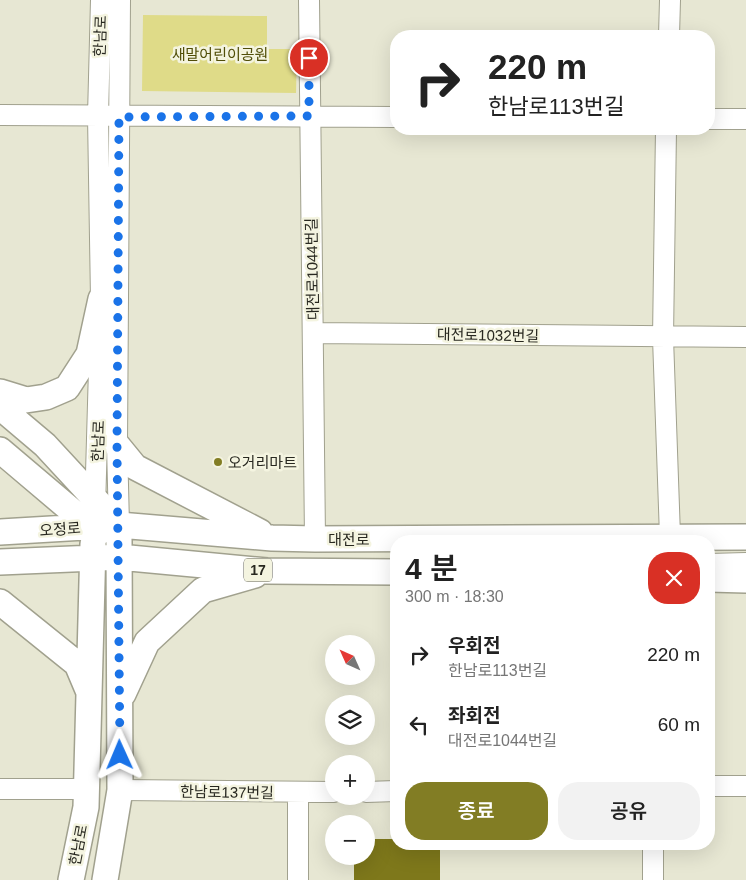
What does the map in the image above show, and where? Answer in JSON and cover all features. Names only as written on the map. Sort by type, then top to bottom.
[{"type":"main road","points":[[0,392],[26,400],[46,397],[67,388],[89,354],[101,299]]},
{"type":"main road","points":[[0,407],[45,445],[119,525]]},
{"type":"main road","points":[[117,445],[135,467],[272,538]]},
{"type":"main road","points":[[0,450],[92,527],[120,557]]},
{"type":"main road","name":"대전로","points":[[119,525],[272,538],[390,538]]},
{"type":"main road","name":"오정로","points":[[0,532],[119,525]]},
{"type":"main road","name":"한남로","points":[[105,880],[120,790],[119,525]]},
{"type":"main road","name":"한남로","points":[[71,880],[86,807],[94,559],[92,527]]},
{"type":"main road","name":"대전로","points":[[715,537],[746,537]]},
{"type":"main road","name":"오정로","points":[[0,562],[120,557]]},
{"type":"main road","name":"17","points":[[120,557],[267,571],[390,572]]},
{"type":"main road","points":[[119,703],[147,642],[204,590],[267,571]]},
{"type":"main road","points":[[715,579],[746,580]]},
{"type":"main road","points":[[0,602],[77,664],[89,694]]},
{"type":"street","name":"한남로","points":[[92,527],[96,502],[101,299],[98,116],[101,0]]},
{"type":"street","name":"한남로","points":[[119,525],[117,445],[120,0]]},
{"type":"street","name":"대전로1044번길","points":[[309,0],[315,539]]},
{"type":"street","points":[[669,30],[670,0]]},
{"type":"street","points":[[0,115],[390,117]]},
{"type":"street","points":[[715,119],[746,119]]},
{"type":"street","points":[[666,135],[663,338],[670,535]]},
{"type":"street","name":"대전로1032번길","points":[[314,333],[663,338],[746,337]]},
{"type":"street","points":[[715,564],[746,563]]},
{"type":"street","points":[[715,786],[746,786]]},
{"type":"street","points":[[0,789],[87,789]]},
{"type":"street","name":"한남로137번길","points":[[120,790],[325,792]]},
{"type":"street","points":[[375,792],[390,791]]},
{"type":"street","points":[[298,793],[298,880]]},
{"type":"street","points":[[653,850],[653,880]]},
{"type":"green space","name":"새말어린이공원","points":[[143,15],[267,16],[267,49],[297,49],[296,93],[142,91]]},
{"type":"building","points":[[375,839],[390,839],[390,850],[440,850],[440,880],[354,880],[354,865],[375,865]]},
{"type":"place","name":"오거리마트","points":[[218,462]]},
{"type":"route","points":[[120,755],[117,445],[119,117],[309,116],[309,58]]}]
